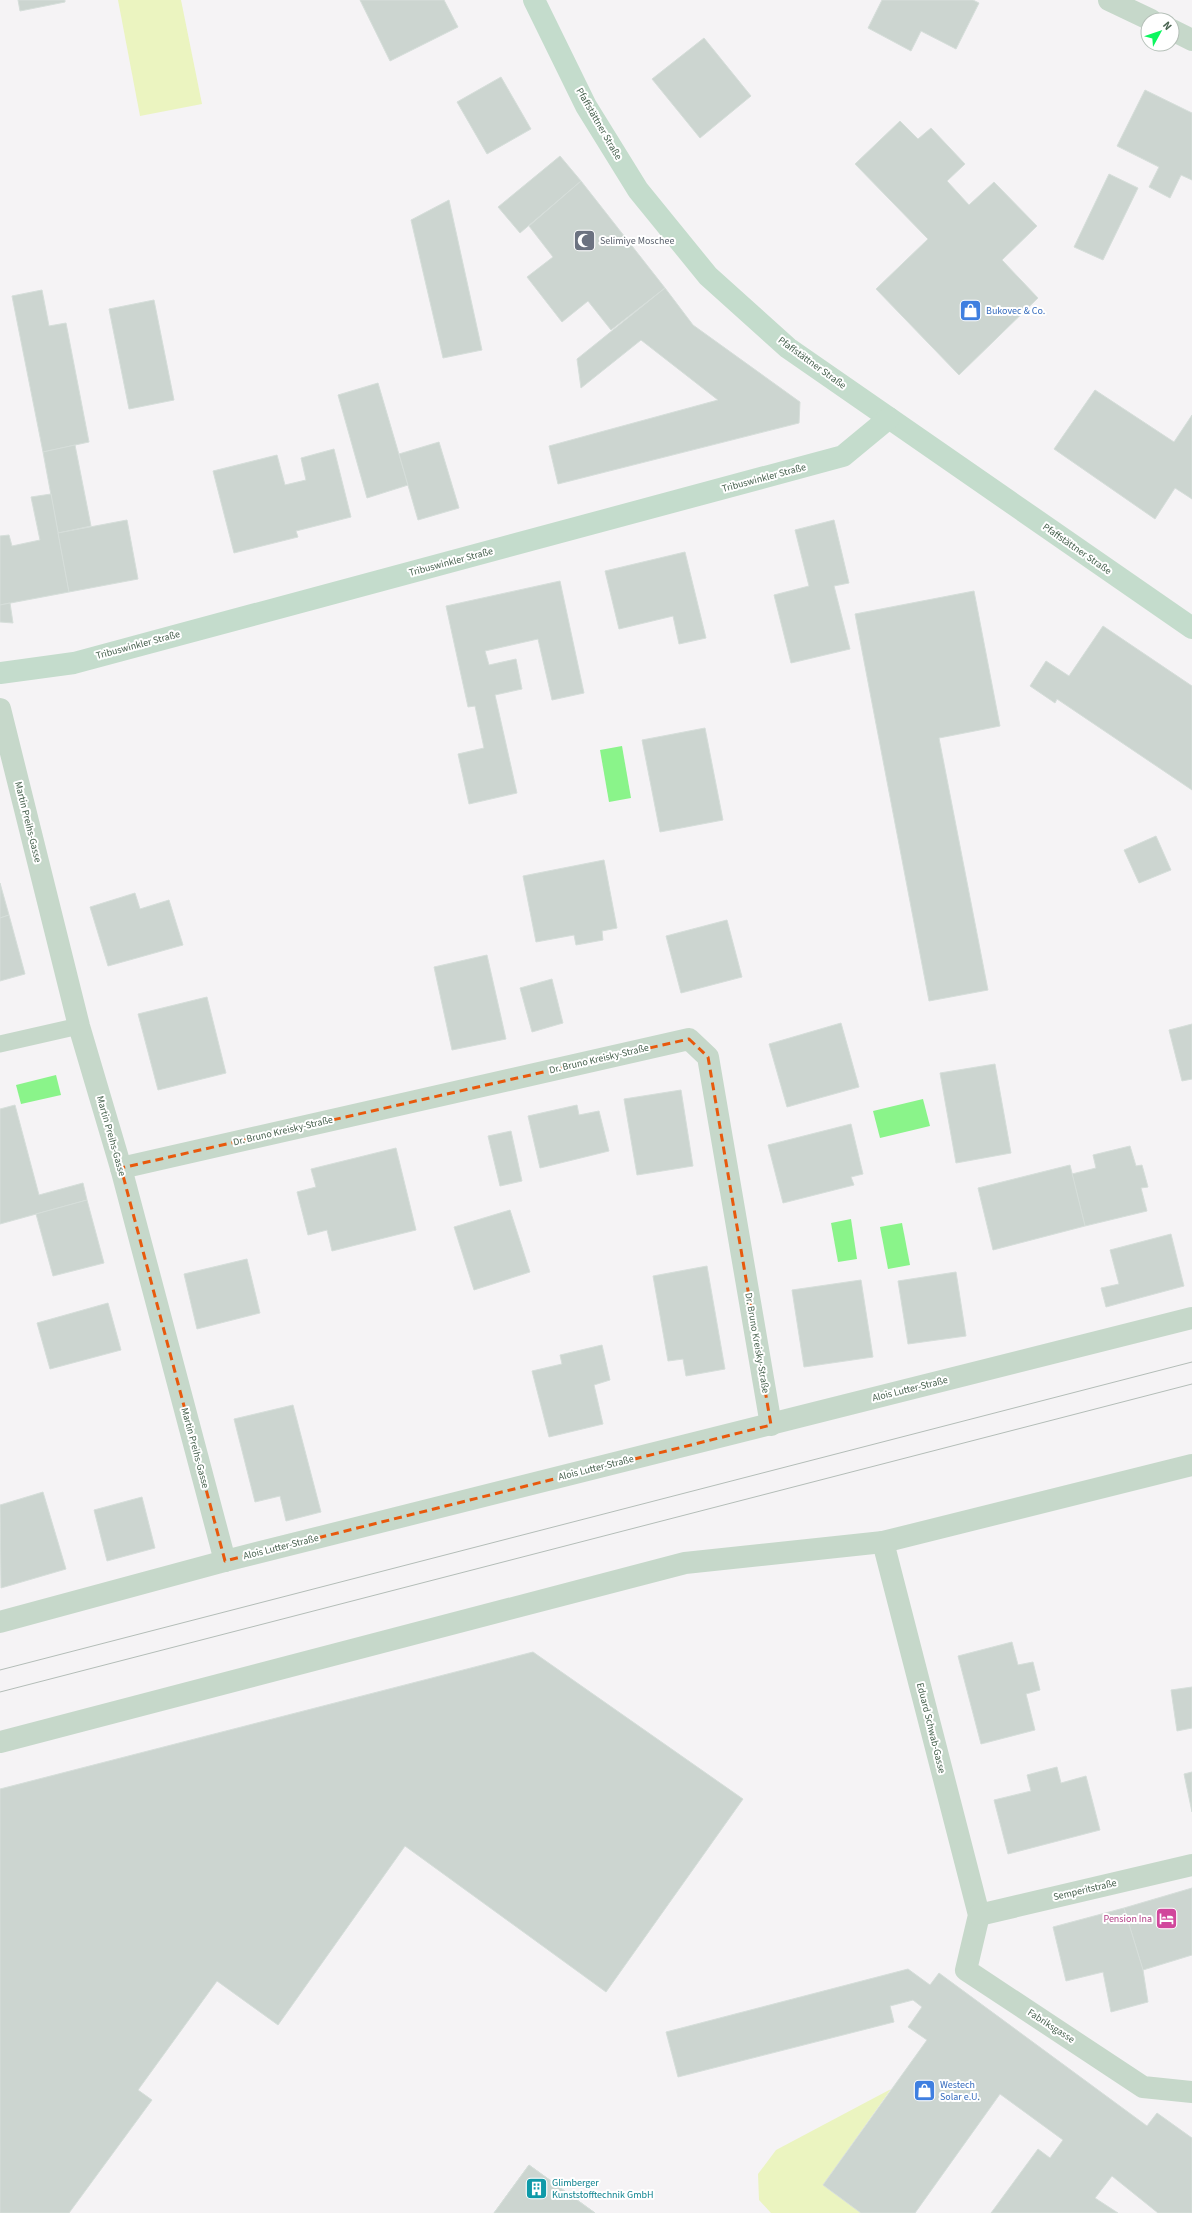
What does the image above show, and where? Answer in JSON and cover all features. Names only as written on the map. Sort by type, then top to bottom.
[{"type":"main road","name":"Pfaffstättner Straße","points":[[534,0],[586,106],[638,190],[708,276],[788,348],[1192,628]]},
{"type":"main road","name":"Tribuswinkler Straße","points":[[0,673],[74,663],[844,456],[889,418]]},
{"type":"street","points":[[1121,2],[1140,13]]},
{"type":"street","points":[[1180,34],[1192,40]]},
{"type":"street","name":"Martin Preihs-Gasse","points":[[0,709],[79,1026],[121,1168],[225,1561]]},
{"type":"street","name":"Dr. Bruno Kreisky-Straße","points":[[121,1168],[689,1039],[708,1057],[771,1425]]},
{"type":"street","name":"Alois Lutter-Straße","points":[[0,1622],[225,1561],[1192,1318]]},
{"type":"street","points":[[0,1742],[684,1563],[883,1542],[1192,1465]]},
{"type":"street","name":"Eduard Schwab-Gasse","points":[[883,1542],[979,1915]]},
{"type":"street","name":"Semperitstraße","points":[[979,1915],[1192,1865]]},
{"type":"street","name":"Fabriksgasse","points":[[979,1915],[966,1970],[1143,2087],[1192,2092]]},
{"type":"lane","points":[[0,1044],[79,1026]]},
{"type":"highlighted area","points":[[689,1039],[708,1057],[771,1425],[225,1561],[121,1168]]},
{"type":"shaded area","points":[[118,0],[181,0],[202,104],[140,116]]},
{"type":"shaded area","points":[[622,746],[631,798],[609,802],[600,750]]},
{"type":"shaded area","points":[[56,1075],[61,1095],[21,1104],[16,1085]]},
{"type":"shaded area","points":[[923,1099],[930,1126],[880,1138],[873,1111]]},
{"type":"shaded area","points":[[851,1219],[857,1259],[838,1262],[831,1223]]},
{"type":"shaded area","points":[[902,1223],[910,1265],[888,1269],[880,1227]]},
{"type":"shaded area","points":[[891,2089],[823,2185],[861,2213],[771,2213],[759,2200],[758,2174],[776,2150]]},
{"type":"building","points":[[18,0],[65,0],[65,2],[20,11]]},
{"type":"building","points":[[360,0],[444,0],[458,27],[390,61]]},
{"type":"building","points":[[882,0],[973,0],[979,3],[956,49],[921,31],[911,51],[868,28]]},
{"type":"building","points":[[704,38],[751,96],[700,138],[652,79]]},
{"type":"building","points":[[501,77],[531,129],[487,154],[457,102]]},
{"type":"building","points":[[1145,90],[1192,113],[1192,180],[1181,175],[1170,198],[1149,187],[1159,167],[1117,146]]},
{"type":"building","points":[[900,121],[918,139],[931,128],[965,164],[947,181],[969,205],[994,182],[1037,226],[1002,260],[1038,298],[959,375],[876,289],[928,239],[855,164]]},
{"type":"building","points":[[560,156],[581,181],[520,233],[498,207]]},
{"type":"building","points":[[1109,174],[1138,188],[1103,260],[1074,247]]},
{"type":"building","name":"Selimiye Moschee","points":[[581,181],[665,288],[611,330],[588,301],[562,322],[527,277],[553,257],[529,226]]},
{"type":"building","points":[[449,200],[482,350],[443,358],[411,220]]},
{"type":"building","points":[[665,288],[693,325],[800,402],[799,423],[558,484],[549,446],[718,400],[641,340],[581,388],[577,359]]},
{"type":"building","points":[[42,290],[49,326],[66,323],[89,442],[43,452],[12,296]]},
{"type":"building","points":[[154,300],[174,400],[129,409],[109,309]]},
{"type":"building","points":[[378,383],[408,485],[367,498],[338,395]]},
{"type":"building","points":[[1095,390],[1174,442],[1192,415],[1192,499],[1175,488],[1155,519],[1054,449]]},
{"type":"building","points":[[439,442],[459,508],[418,520],[399,454]]},
{"type":"building","points":[[75,445],[91,526],[58,533],[43,452]]},
{"type":"building","points":[[334,449],[351,517],[296,531],[298,537],[234,553],[213,471],[277,455],[285,485],[306,480],[301,458]]},
{"type":"building","points":[[51,494],[69,592],[0,605],[0,536],[9,535],[12,546],[40,540],[31,497]]},
{"type":"building","points":[[127,520],[138,579],[69,592],[58,533]]},
{"type":"building","points":[[834,520],[849,583],[834,586],[850,649],[791,663],[774,595],[809,586],[795,530]]},
{"type":"building","points":[[685,552],[706,638],[679,644],[673,616],[619,629],[605,571]]},
{"type":"building","points":[[560,581],[584,693],[552,700],[538,639],[485,651],[489,665],[516,659],[522,689],[495,695],[517,793],[469,804],[458,754],[484,748],[475,706],[468,707],[446,606]]},
{"type":"building","points":[[974,591],[1000,726],[939,738],[988,990],[929,1001],[855,614]]},
{"type":"building","points":[[10,603],[13,623],[0,622],[0,605]]},
{"type":"building","points":[[1103,626],[1192,686],[1192,790],[1057,699],[1055,703],[1030,686],[1046,661],[1069,676]]},
{"type":"building","points":[[705,728],[723,820],[660,832],[642,740]]},
{"type":"building","points":[[1156,836],[1171,870],[1139,883],[1124,850]]},
{"type":"building","points":[[604,860],[617,928],[602,931],[603,940],[576,945],[574,935],[536,942],[523,876]]},
{"type":"building","points":[[0,883],[9,915],[0,918]]},
{"type":"building","points":[[135,893],[140,909],[169,900],[183,945],[108,966],[90,907]]},
{"type":"building","points":[[9,915],[25,974],[0,981],[0,918]]},
{"type":"building","points":[[727,920],[742,977],[681,993],[666,936]]},
{"type":"building","points":[[487,955],[506,1039],[452,1050],[434,967]]},
{"type":"building","points":[[552,979],[563,1023],[532,1032],[520,988]]},
{"type":"building","points":[[207,997],[226,1073],[158,1090],[138,1014]]},
{"type":"building","points":[[841,1023],[859,1087],[787,1107],[769,1044]]},
{"type":"building","points":[[1192,1024],[1192,1079],[1182,1081],[1169,1030]]},
{"type":"building","points":[[995,1064],[1011,1153],[956,1163],[940,1073]]},
{"type":"building","points":[[681,1090],[693,1166],[637,1175],[624,1099]]},
{"type":"building","points":[[15,1105],[39,1195],[83,1183],[87,1200],[0,1224],[0,1109]]},
{"type":"building","points":[[577,1105],[579,1115],[599,1111],[609,1151],[540,1168],[528,1116]]},
{"type":"building","points":[[851,1124],[863,1174],[851,1177],[854,1185],[783,1203],[768,1145]]},
{"type":"building","points":[[511,1131],[522,1181],[500,1186],[488,1136]]},
{"type":"building","points":[[1130,1146],[1136,1166],[1142,1165],[1148,1187],[1141,1188],[1147,1211],[1085,1226],[1072,1174],[1096,1168],[1093,1155]]},
{"type":"building","points":[[396,1148],[416,1230],[332,1251],[327,1230],[308,1235],[297,1192],[316,1187],[311,1169]]},
{"type":"building","points":[[1070,1165],[1085,1226],[993,1250],[978,1188]]},
{"type":"building","points":[[87,1200],[104,1263],[53,1276],[36,1214]]},
{"type":"building","points":[[510,1210],[530,1272],[474,1290],[454,1227]]},
{"type":"building","points":[[1171,1234],[1184,1286],[1106,1307],[1101,1288],[1119,1284],[1110,1250]]},
{"type":"building","points":[[247,1259],[260,1313],[197,1329],[184,1274]]},
{"type":"building","points":[[707,1266],[725,1369],[686,1376],[683,1359],[668,1361],[653,1276]]},
{"type":"building","points":[[956,1272],[966,1336],[908,1344],[898,1281]]},
{"type":"building","points":[[861,1280],[873,1357],[804,1367],[792,1290]]},
{"type":"building","points":[[108,1303],[121,1350],[50,1369],[37,1323]]},
{"type":"building","points":[[602,1345],[610,1380],[594,1385],[603,1424],[549,1437],[532,1371],[562,1364],[560,1355]]},
{"type":"building","points":[[293,1405],[321,1512],[286,1521],[280,1496],[255,1502],[234,1419]]},
{"type":"building","points":[[43,1492],[66,1569],[1,1588],[0,1505]]},
{"type":"building","points":[[142,1497],[155,1548],[107,1561],[94,1510]]},
{"type":"building","points":[[1012,1642],[1018,1665],[1033,1662],[1040,1690],[1026,1694],[1035,1730],[981,1744],[958,1656]]},
{"type":"building","points":[[533,1652],[743,1799],[606,1992],[405,1846],[278,2025],[217,1981],[138,2090],[152,2100],[69,2213],[0,2213],[0,1789]]},
{"type":"building","points":[[1192,1687],[1192,1728],[1177,1731],[1171,1690]]},
{"type":"building","points":[[1057,1767],[1061,1783],[1086,1776],[1100,1830],[1008,1854],[994,1800],[1031,1791],[1027,1775]]},
{"type":"building","points":[[1192,1772],[1192,1812],[1184,1774]]},
{"type":"building","points":[[1192,1888],[1192,1955],[1143,1970],[1124,1908]]},
{"type":"building","points":[[1124,1908],[1143,1970],[1148,2002],[1111,2012],[1103,1972],[1066,1981],[1053,1927]]},
{"type":"building","points":[[908,1969],[930,1985],[939,1973],[1147,2126],[1157,2113],[1192,2138],[1192,2213],[1158,2213],[1112,2176],[1095,2198],[1118,2213],[991,2213],[1038,2149],[1050,2158],[1063,2140],[1000,2094],[915,2213],[861,2213],[823,2185],[927,2040],[908,2027],[922,2007],[913,2000],[890,2006],[894,2022],[678,2077],[666,2032]]},
{"type":"building","name":"Glimberger Kunststofftechnik GmbH","points":[[529,2165],[595,2213],[494,2213]]},
{"type":"building","name":"Glimberger Kunststofftechnik GmbH","points":[[529,2165],[595,2213],[494,2213]]},
{"type":"tram line","points":[[0,1670],[1192,1362]]},
{"type":"tram line","points":[[0,1692],[1192,1384]]},
{"type":"place","name":"Selimiye Moschee","points":[[585,241]]},
{"type":"place","name":"Bukovec & Co.","points":[[971,311]]},
{"type":"place","name":"Pension Ina","points":[[1167,1919]]},
{"type":"place","name":"Westech Solar e.U.","points":[[924,2091]]},
{"type":"place","name":"Glimberger Kunststofftechnik GmbH","points":[[537,2189]]}]
